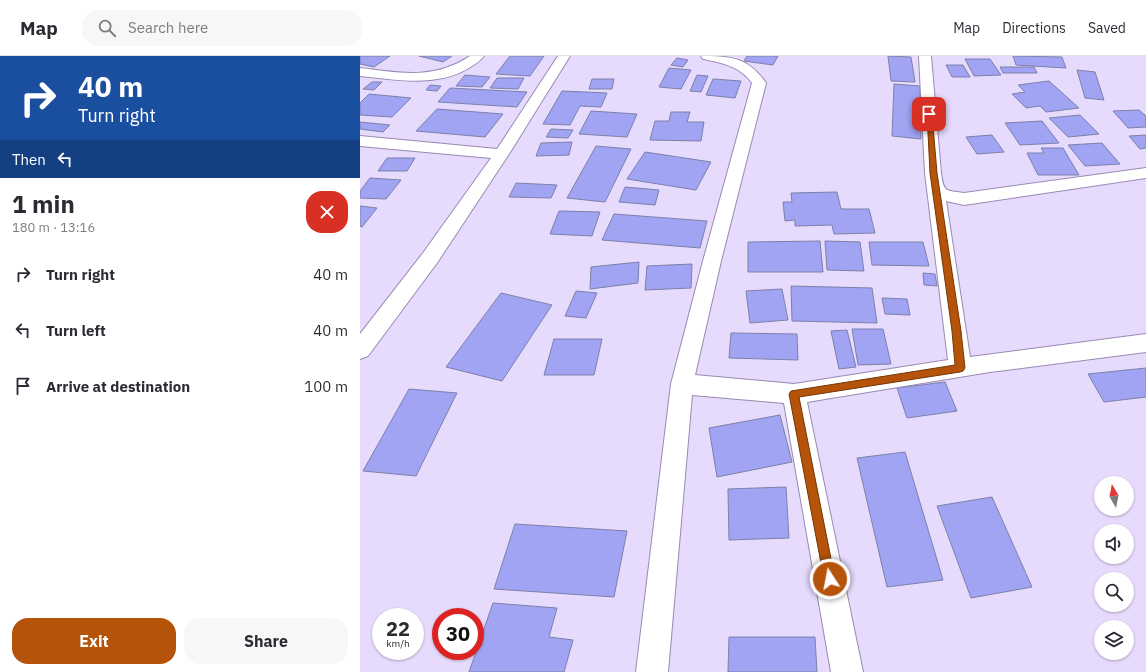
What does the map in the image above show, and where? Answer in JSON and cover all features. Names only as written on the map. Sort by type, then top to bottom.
[{"type":"street","points":[[360,72],[417,78],[432,76],[450,73],[465,66],[478,56]]},
{"type":"street","points":[[360,350],[369,325],[430,258],[501,154],[564,56]]},
{"type":"street","points":[[652,672],[682,384],[712,261],[759,83],[753,73],[746,67],[734,62],[707,56]]},
{"type":"street","points":[[925,56],[936,190],[960,368]]},
{"type":"street","points":[[360,141],[501,154]]},
{"type":"street","points":[[936,190],[941,194],[964,199],[1146,173]]},
{"type":"street","points":[[682,384],[794,394],[960,368],[1146,343]]},
{"type":"street","points":[[794,394],[847,672]]},
{"type":"building","points":[[360,56],[390,56],[374,67],[360,64]]},
{"type":"building","points":[[419,56],[452,56],[443,62]]},
{"type":"building","points":[[510,56],[544,56],[530,76],[496,74]]},
{"type":"building","points":[[747,56],[778,56],[773,65],[744,61]]},
{"type":"building","points":[[888,56],[911,57],[915,82],[891,81]]},
{"type":"building","points":[[1013,56],[1062,57],[1066,68],[1016,65]]},
{"type":"building","points":[[677,58],[688,60],[683,67],[671,65]]},
{"type":"building","points":[[965,59],[990,59],[1001,75],[974,76]]},
{"type":"building","points":[[946,65],[963,65],[970,77],[952,77]]},
{"type":"building","points":[[1000,67],[1034,67],[1037,73],[1003,73]]},
{"type":"building","points":[[669,68],[691,70],[681,89],[659,87]]},
{"type":"building","points":[[1077,70],[1095,72],[1104,100],[1085,98]]},
{"type":"building","points":[[465,75],[490,77],[482,87],[456,86]]},
{"type":"building","points":[[697,75],[708,76],[701,92],[690,91]]},
{"type":"building","points":[[497,78],[524,78],[518,89],[490,88]]},
{"type":"building","points":[[592,79],[614,79],[612,89],[589,89]]},
{"type":"building","points":[[713,79],[741,81],[735,98],[706,95]]},
{"type":"building","points":[[1049,81],[1079,108],[1046,112],[1040,106],[1026,108],[1012,94],[1025,92],[1018,85]]},
{"type":"building","points":[[372,82],[382,82],[374,90],[363,89]]},
{"type":"building","points":[[894,84],[920,86],[921,139],[892,136]]},
{"type":"building","points":[[430,85],[441,86],[437,91],[426,90]]},
{"type":"building","points":[[450,88],[527,92],[517,107],[438,102]]},
{"type":"building","points":[[562,91],[607,93],[601,107],[580,106],[570,125],[543,124]]},
{"type":"building","points":[[369,94],[411,98],[392,117],[360,115],[360,103]]},
{"type":"building","points":[[437,109],[503,114],[485,137],[416,131]]},
{"type":"building","points":[[1139,110],[1146,116],[1146,127],[1128,128],[1113,111]]},
{"type":"building","points":[[591,111],[637,114],[627,137],[579,134]]},
{"type":"building","points":[[671,112],[690,112],[687,122],[704,122],[701,141],[650,140],[655,121],[669,121]]},
{"type":"building","points":[[1080,115],[1099,134],[1068,137],[1049,118]]},
{"type":"building","points":[[1042,121],[1059,143],[1020,145],[1005,123]]},
{"type":"building","points":[[360,122],[390,125],[383,132],[360,129]]},
{"type":"building","points":[[551,129],[573,130],[568,138],[546,137]]},
{"type":"building","points":[[992,135],[1004,152],[977,154],[966,137]]},
{"type":"building","points":[[1146,135],[1146,148],[1140,149],[1129,136]]},
{"type":"building","points":[[572,142],[569,155],[536,156],[541,143]]},
{"type":"building","points":[[1102,143],[1120,164],[1085,166],[1068,145]]},
{"type":"building","points":[[596,146],[631,149],[605,202],[567,198]]},
{"type":"building","points":[[1041,148],[1063,148],[1079,175],[1038,175],[1027,153],[1044,153]]},
{"type":"building","points":[[645,152],[711,162],[696,190],[627,179]]},
{"type":"building","points":[[387,158],[415,158],[407,171],[378,171]]},
{"type":"building","points":[[370,178],[401,180],[386,199],[360,198],[360,191]]},
{"type":"building","points":[[516,183],[557,185],[551,198],[509,197]]},
{"type":"building","points":[[625,187],[659,190],[655,205],[619,202]]},
{"type":"building","points":[[837,192],[841,209],[869,209],[875,233],[834,234],[832,225],[795,226],[795,220],[785,221],[783,202],[792,202],[791,193]]},
{"type":"building","points":[[360,206],[377,208],[362,227],[360,226]]},
{"type":"building","points":[[559,211],[600,212],[592,236],[550,234]]},
{"type":"building","points":[[614,214],[707,221],[700,248],[602,240]]},
{"type":"building","points":[[820,241],[823,272],[748,272],[748,242]]},
{"type":"building","points":[[825,241],[860,242],[864,271],[827,270]]},
{"type":"building","points":[[869,242],[923,242],[929,266],[872,265]]},
{"type":"building","points":[[639,262],[638,283],[590,289],[591,267]]},
{"type":"building","points":[[692,264],[691,288],[645,290],[647,266]]},
{"type":"building","points":[[923,273],[935,274],[937,286],[924,285]]},
{"type":"building","points":[[791,286],[872,288],[877,323],[792,321]]},
{"type":"building","points":[[782,289],[788,320],[750,323],[746,291]]},
{"type":"building","points":[[576,291],[597,293],[586,318],[565,316]]},
{"type":"building","points":[[501,293],[552,305],[502,381],[446,367]]},
{"type":"building","points":[[882,298],[907,299],[910,315],[885,314]]},
{"type":"building","points":[[852,329],[883,329],[891,364],[858,365]]},
{"type":"building","points":[[847,330],[856,367],[839,369],[831,331]]},
{"type":"building","points":[[731,333],[797,334],[798,360],[729,358]]},
{"type":"building","points":[[554,339],[602,339],[594,375],[544,375]]},
{"type":"building","points":[[1146,368],[1146,397],[1104,402],[1088,374]]},
{"type":"building","points":[[945,382],[957,411],[907,418],[897,388]]},
{"type":"building","points":[[409,389],[457,393],[416,476],[363,471]]},
{"type":"building","points":[[780,415],[792,462],[717,477],[709,428]]},
{"type":"building","points":[[905,452],[943,580],[887,587],[857,458]]},
{"type":"building","points":[[786,487],[789,538],[729,540],[728,489]]},
{"type":"building","points":[[992,497],[1032,587],[971,598],[937,506]]},
{"type":"building","points":[[515,524],[627,531],[614,597],[494,589]]},
{"type":"building","points":[[493,603],[557,608],[549,637],[573,640],[564,672],[469,672],[473,660],[484,660],[484,629]]},
{"type":"building","points":[[729,637],[815,637],[817,672],[728,672]]},
{"type":"route","points":[[830,579],[794,394],[960,368],[933,173],[929,114]]}]
